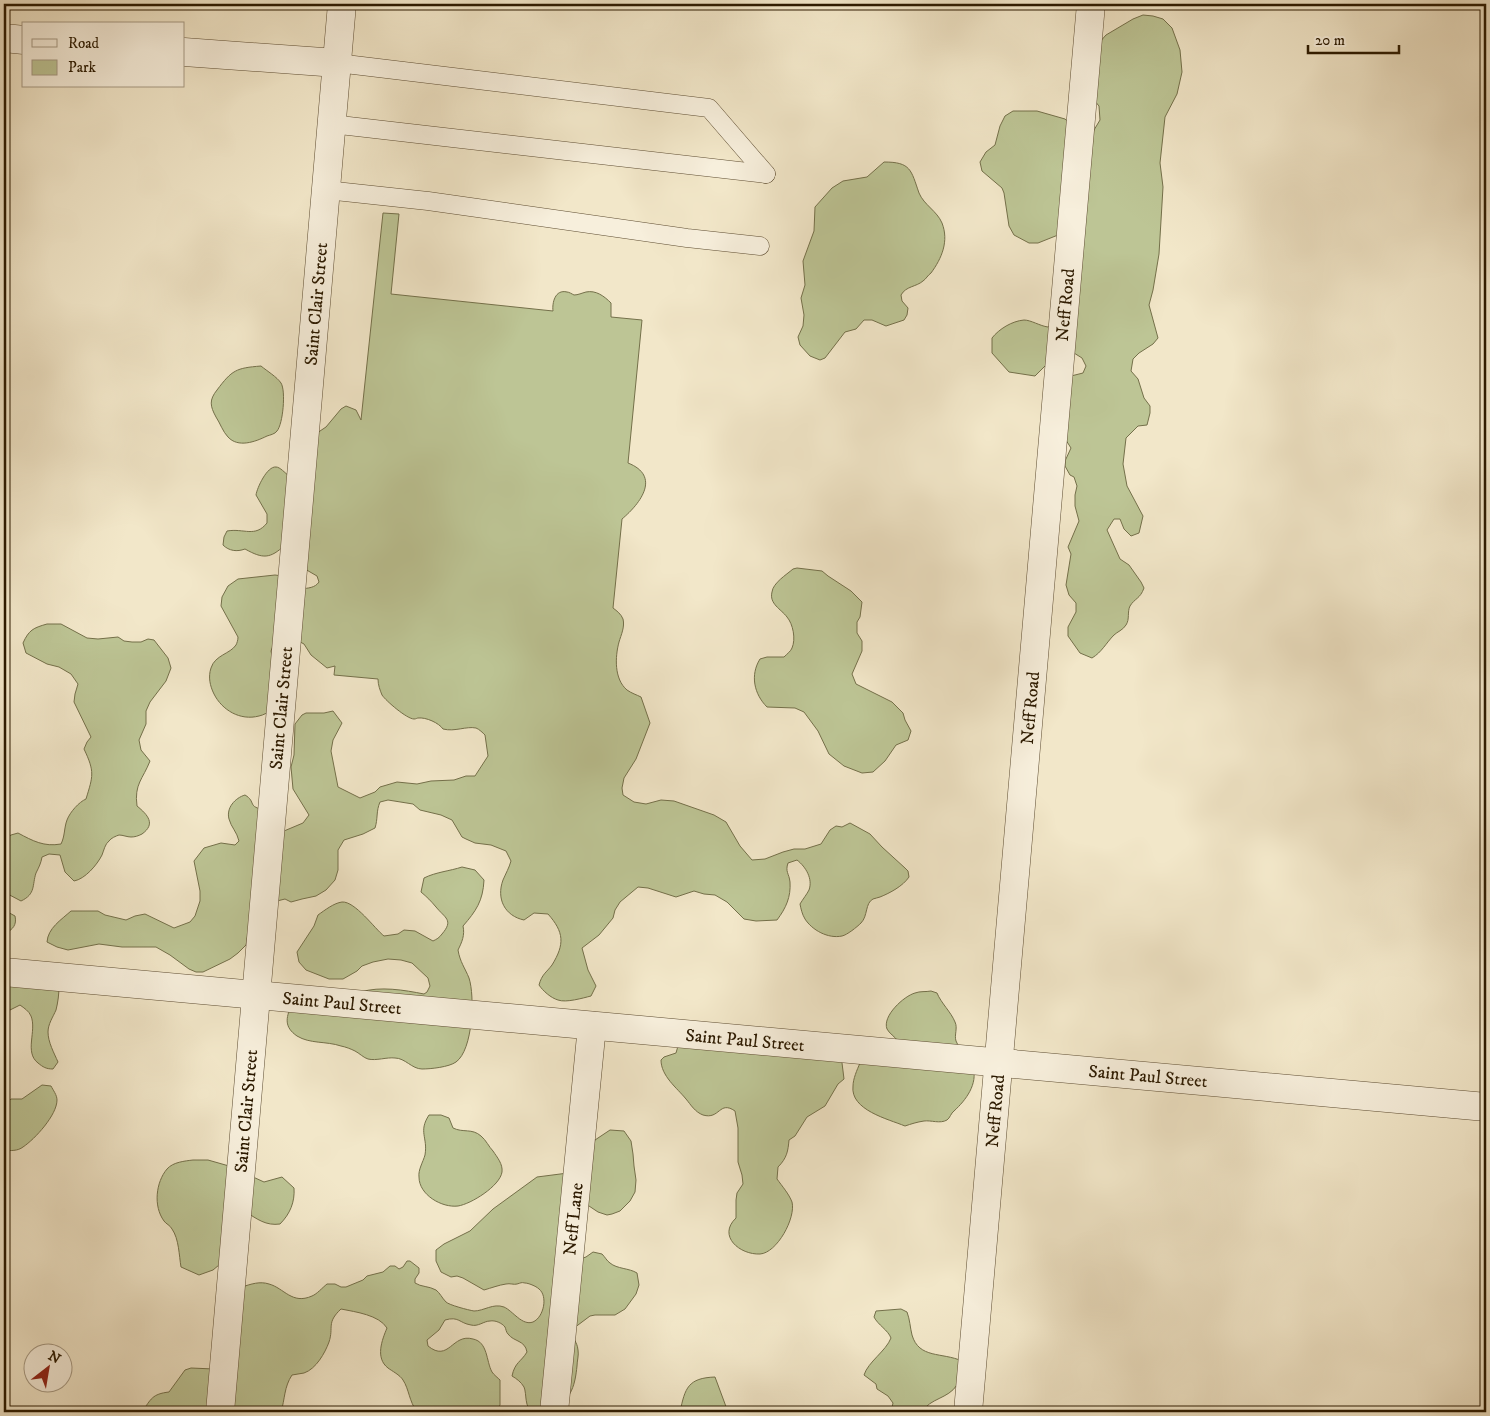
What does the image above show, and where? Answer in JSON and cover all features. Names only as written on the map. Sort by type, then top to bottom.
[{"type":"street","name":"Saint Clair Street","points":[[220,1412],[342,4]]},
{"type":"street","name":"Neff Road","points":[[968,1412],[1091,4]]},
{"type":"street","points":[[4,38],[22,40]]},
{"type":"street","points":[[185,52],[337,63]]},
{"type":"street","name":"Saint Paul Street","points":[[4,972],[1486,1107]]},
{"type":"street","name":"Neff Lane","points":[[554,1412],[592,1026]]},
{"type":"lane","points":[[331,124],[766,174],[709,108],[337,63]]},
{"type":"lane","points":[[326,190],[428,201],[688,238],[760,246]]},
{"type":"green space","points":[[1143,15],[1163,19],[1172,28],[1180,50],[1182,72],[1177,94],[1165,117],[1160,163],[1163,187],[1159,254],[1149,305],[1158,338],[1133,359],[1131,371],[1138,379],[1144,398],[1150,406],[1147,425],[1138,426],[1126,438],[1123,464],[1127,486],[1143,516],[1139,533],[1131,536],[1124,529],[1120,519],[1114,519],[1107,530],[1120,559],[1129,565],[1144,588],[1130,606],[1125,627],[1114,635],[1092,658],[1080,653],[1068,636],[1068,627],[1076,612],[1076,603],[1069,595],[1066,585],[1071,554],[1068,547],[1079,521],[1075,506],[1077,486],[1074,477],[1070,475],[1065,466],[1065,461],[1071,448],[1062,434],[1071,376],[1083,373],[1086,366],[1082,358],[1074,353],[1050,361],[1035,376],[1009,372],[992,353],[992,338],[1006,326],[1024,320],[1048,327],[1057,319],[1063,233],[1038,243],[1029,243],[1014,235],[1009,226],[1002,188],[982,171],[980,162],[986,152],[995,145],[1005,116],[1013,111],[1037,111],[1065,119],[1088,140],[1100,120],[1099,106],[1094,100],[1098,44],[1106,35]]},
{"type":"green space","points":[[884,162],[900,164],[912,173],[921,197],[942,223],[945,236],[943,249],[931,273],[923,281],[906,290],[901,295],[902,301],[908,308],[904,320],[886,326],[872,320],[864,320],[856,329],[845,332],[825,358],[820,360],[810,356],[800,345],[798,337],[803,326],[804,315],[801,298],[805,285],[803,261],[814,231],[815,207],[832,188],[843,181],[867,177]]},
{"type":"green space","points":[[383,213],[399,214],[391,294],[553,311],[555,297],[560,293],[568,292],[574,295],[593,292],[603,296],[611,303],[611,317],[642,320],[628,463],[638,468],[644,475],[646,482],[641,498],[622,519],[613,608],[623,619],[623,628],[617,654],[618,674],[627,690],[641,697],[650,723],[636,759],[624,778],[623,795],[634,802],[646,804],[661,800],[674,801],[714,815],[726,822],[740,846],[752,860],[765,859],[794,849],[805,849],[821,844],[830,830],[836,826],[842,827],[850,823],[870,834],[908,871],[909,877],[896,889],[870,901],[865,917],[849,933],[837,937],[826,935],[816,930],[805,919],[800,904],[809,890],[810,882],[806,870],[797,860],[788,863],[790,893],[785,907],[777,920],[756,921],[744,919],[727,902],[715,895],[694,891],[676,897],[648,888],[638,887],[620,902],[613,918],[599,935],[582,948],[588,970],[596,986],[591,996],[561,1001],[547,994],[539,985],[559,951],[561,944],[560,933],[548,914],[534,913],[524,920],[517,918],[507,911],[501,894],[503,880],[511,861],[506,851],[491,845],[475,843],[462,837],[452,820],[441,815],[420,810],[413,804],[388,800],[380,802],[375,828],[344,840],[338,850],[338,870],[335,880],[326,890],[316,896],[291,902],[285,899],[273,902],[248,934],[246,945],[238,953],[203,972],[189,969],[156,947],[122,947],[99,944],[68,950],[47,942],[52,928],[71,911],[98,911],[105,915],[126,920],[145,914],[174,928],[190,922],[195,916],[200,901],[194,861],[204,848],[221,843],[235,845],[239,841],[228,815],[232,804],[241,796],[245,795],[254,806],[266,810],[284,831],[303,823],[309,815],[293,789],[291,767],[294,755],[295,724],[306,713],[333,711],[342,723],[333,740],[331,751],[338,787],[360,798],[375,792],[380,787],[397,782],[417,784],[475,776],[488,756],[485,735],[478,729],[447,730],[428,719],[411,718],[384,698],[378,679],[334,675],[335,666],[327,668],[311,655],[304,644],[287,635],[275,641],[271,651],[274,664],[273,710],[261,716],[252,717],[232,713],[217,700],[211,685],[210,675],[213,664],[219,657],[236,645],[238,639],[221,606],[222,597],[228,586],[238,579],[275,575],[283,576],[301,589],[313,587],[319,582],[317,576],[298,565],[285,545],[275,553],[262,556],[245,549],[236,551],[228,549],[223,545],[224,537],[227,531],[254,531],[263,528],[267,523],[267,514],[256,495],[260,483],[269,470],[278,467],[289,476],[317,433],[326,427],[341,409],[346,406],[356,410],[361,420]]},
{"type":"green space","points":[[261,366],[277,379],[283,387],[281,422],[275,433],[247,443],[237,442],[228,437],[223,430],[212,410],[211,403],[217,390],[235,371]]},
{"type":"green space","points":[[797,568],[822,571],[851,591],[862,602],[860,617],[857,622],[857,633],[862,641],[862,651],[852,674],[856,684],[892,702],[903,713],[911,731],[908,740],[896,745],[885,761],[873,772],[862,773],[844,766],[829,754],[818,731],[804,712],[795,708],[767,707],[756,690],[754,678],[760,659],[784,657],[792,648],[794,636],[791,624],[774,603],[772,596],[777,582]]},
{"type":"green space","points":[[47,624],[61,624],[87,638],[118,637],[124,641],[132,642],[141,642],[148,639],[154,640],[168,658],[171,668],[166,681],[150,702],[146,711],[146,724],[139,740],[141,750],[150,761],[138,787],[136,798],[137,806],[149,820],[149,827],[138,836],[119,835],[111,839],[106,844],[102,855],[94,867],[78,880],[74,881],[65,872],[60,855],[49,854],[42,857],[33,889],[21,901],[4,892],[4,840],[18,833],[44,844],[61,844],[68,817],[86,799],[92,774],[84,749],[91,737],[74,702],[78,684],[71,674],[26,653],[23,643],[32,630]]},
{"type":"green space","points":[[462,867],[475,870],[484,880],[478,905],[463,926],[463,938],[458,950],[471,986],[472,1009],[466,1046],[462,1056],[456,1062],[440,1067],[418,1069],[399,1058],[368,1059],[348,1048],[302,1039],[293,1033],[287,1022],[291,1006],[376,989],[424,994],[430,986],[428,978],[412,963],[401,960],[388,959],[373,962],[362,966],[343,979],[329,979],[306,970],[299,962],[297,952],[314,926],[318,915],[336,904],[347,903],[359,910],[384,936],[398,934],[404,930],[415,931],[433,941],[446,929],[448,922],[421,892],[424,878]]},
{"type":"green space","points":[[4,910],[15,916],[14,926],[5,934],[4,934]]},
{"type":"green space","points":[[4,970],[59,986],[56,1010],[48,1032],[50,1044],[58,1062],[53,1069],[43,1067],[34,1058],[31,1047],[33,1028],[29,1013],[20,1005],[4,1013]]},
{"type":"green space","points":[[931,991],[937,993],[956,1024],[956,1041],[972,1064],[974,1080],[967,1097],[947,1120],[941,1122],[916,1122],[905,1126],[880,1117],[857,1101],[853,1086],[855,1074],[860,1063],[898,1041],[887,1029],[886,1024],[895,1007],[910,995]]},
{"type":"green space","points":[[682,1032],[840,1057],[844,1079],[838,1084],[825,1106],[807,1117],[795,1136],[789,1140],[786,1154],[778,1167],[777,1179],[792,1202],[791,1217],[779,1241],[766,1252],[760,1254],[745,1251],[733,1243],[730,1238],[729,1231],[736,1218],[737,1193],[743,1184],[738,1162],[738,1128],[735,1111],[726,1108],[709,1116],[700,1114],[674,1086],[662,1066],[661,1060],[664,1057],[676,1053]]},
{"type":"green space","points":[[42,1085],[51,1086],[56,1094],[56,1106],[53,1113],[39,1133],[23,1147],[14,1150],[4,1150],[4,1105],[11,1099],[22,1099]]},
{"type":"green space","points":[[429,1115],[441,1115],[449,1118],[453,1128],[471,1131],[481,1136],[501,1163],[502,1172],[496,1183],[484,1194],[464,1205],[445,1205],[432,1199],[427,1195],[420,1183],[419,1172],[426,1149],[424,1126]]},
{"type":"green space","points":[[610,1130],[624,1131],[631,1141],[636,1180],[635,1192],[630,1201],[620,1211],[607,1215],[598,1212],[583,1202],[577,1260],[593,1252],[602,1254],[613,1265],[637,1273],[639,1285],[636,1294],[625,1309],[615,1315],[590,1316],[574,1328],[574,1338],[578,1354],[574,1385],[565,1400],[553,1410],[538,1413],[533,1412],[528,1407],[524,1387],[512,1376],[516,1365],[527,1352],[526,1348],[522,1343],[510,1337],[504,1326],[492,1321],[474,1325],[453,1319],[445,1320],[439,1330],[427,1340],[428,1346],[441,1351],[466,1338],[478,1341],[486,1352],[492,1372],[500,1380],[500,1405],[496,1412],[417,1412],[403,1380],[384,1364],[382,1359],[381,1349],[387,1328],[373,1317],[341,1309],[332,1322],[329,1342],[320,1360],[308,1371],[292,1375],[289,1380],[281,1412],[142,1412],[152,1398],[169,1392],[185,1370],[191,1368],[214,1369],[242,1287],[252,1284],[269,1284],[294,1297],[305,1298],[314,1295],[327,1284],[346,1287],[363,1280],[367,1276],[383,1272],[390,1266],[395,1266],[399,1269],[407,1261],[410,1261],[419,1268],[415,1283],[436,1290],[448,1303],[474,1311],[500,1306],[525,1322],[533,1322],[540,1316],[544,1306],[542,1292],[538,1288],[522,1283],[503,1284],[484,1290],[463,1278],[451,1277],[441,1272],[436,1261],[436,1250],[470,1231],[493,1209],[537,1177],[568,1173],[578,1165],[595,1140]]},
{"type":"green space","points":[[208,1160],[229,1166],[264,1182],[282,1177],[294,1188],[291,1208],[280,1224],[266,1223],[246,1212],[219,1265],[213,1270],[199,1275],[181,1267],[176,1237],[161,1215],[157,1201],[160,1180],[167,1169],[176,1163]]},
{"type":"green space","points":[[901,1309],[907,1312],[912,1335],[915,1343],[920,1348],[932,1354],[962,1361],[957,1385],[949,1393],[925,1407],[922,1412],[891,1412],[893,1403],[888,1396],[877,1389],[876,1384],[864,1375],[891,1338],[874,1317],[876,1311]]},
{"type":"green space","points":[[715,1377],[728,1412],[680,1412],[686,1391],[693,1382]]}]
